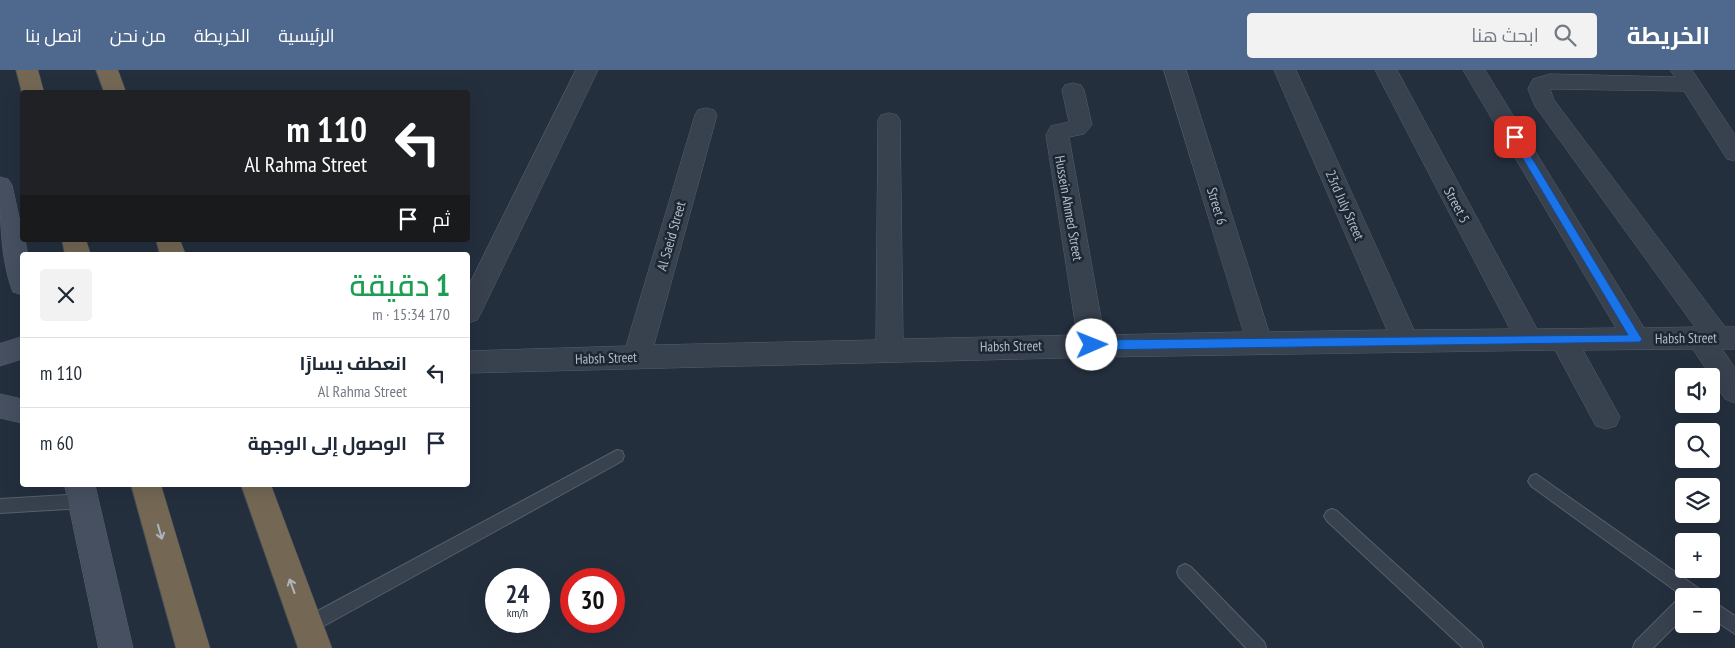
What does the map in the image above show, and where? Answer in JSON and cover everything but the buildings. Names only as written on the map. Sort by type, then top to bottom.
[{"type":"highway","points":[[27,70],[32,90]]},
{"type":"highway","points":[[106,70],[114,90]]},
{"type":"highway","points":[[147,487],[193,648]]},
{"type":"highway","points":[[257,487],[311,637]]},
{"type":"main road","points":[[0,185],[20,276]]},
{"type":"main road","points":[[0,355],[20,349]]},
{"type":"main road","points":[[0,406],[20,411]]},
{"type":"main road","points":[[81,493],[116,648]]},
{"type":"street","points":[[470,309],[587,70]]},
{"type":"street","name":"Street 6","points":[[1175,70],[1259,342]]},
{"type":"street","name":"23rd July Street","points":[[1285,70],[1405,341]]},
{"type":"street","name":"Street 5","points":[[1386,70],[1529,340]]},
{"type":"street","points":[[1474,70],[1636,339]]},
{"type":"street","points":[[1735,153],[1685,77],[1550,81],[1541,84],[1538,89],[1543,101],[1718,338],[1735,391]]},
{"type":"street","name":"Hussein Ahmed Street","points":[[1073,90],[1081,125],[1076,129],[1059,131],[1057,135],[1092,345]]},
{"type":"street","name":"Al Saeid Street","points":[[637,357],[706,115]]},
{"type":"street","points":[[889,120],[890,349]]},
{"type":"street","name":"Habsh Street","points":[[470,362],[890,349],[1092,345],[1718,338]]},
{"type":"street","points":[[1563,340],[1606,417]]},
{"type":"lane","points":[[311,637],[616,456]]},
{"type":"lane","points":[[1536,480],[1678,588]]},
{"type":"lane","points":[[0,506],[81,493]]},
{"type":"lane","points":[[1332,516],[1475,648]]},
{"type":"lane","points":[[1185,572],[1258,648]]},
{"type":"lane","points":[[1641,648],[1675,614]]},
{"type":"lane","points":[[1720,615],[1735,626]]},
{"type":"route","points":[[1092,345],[1636,339],[1515,137]]}]
